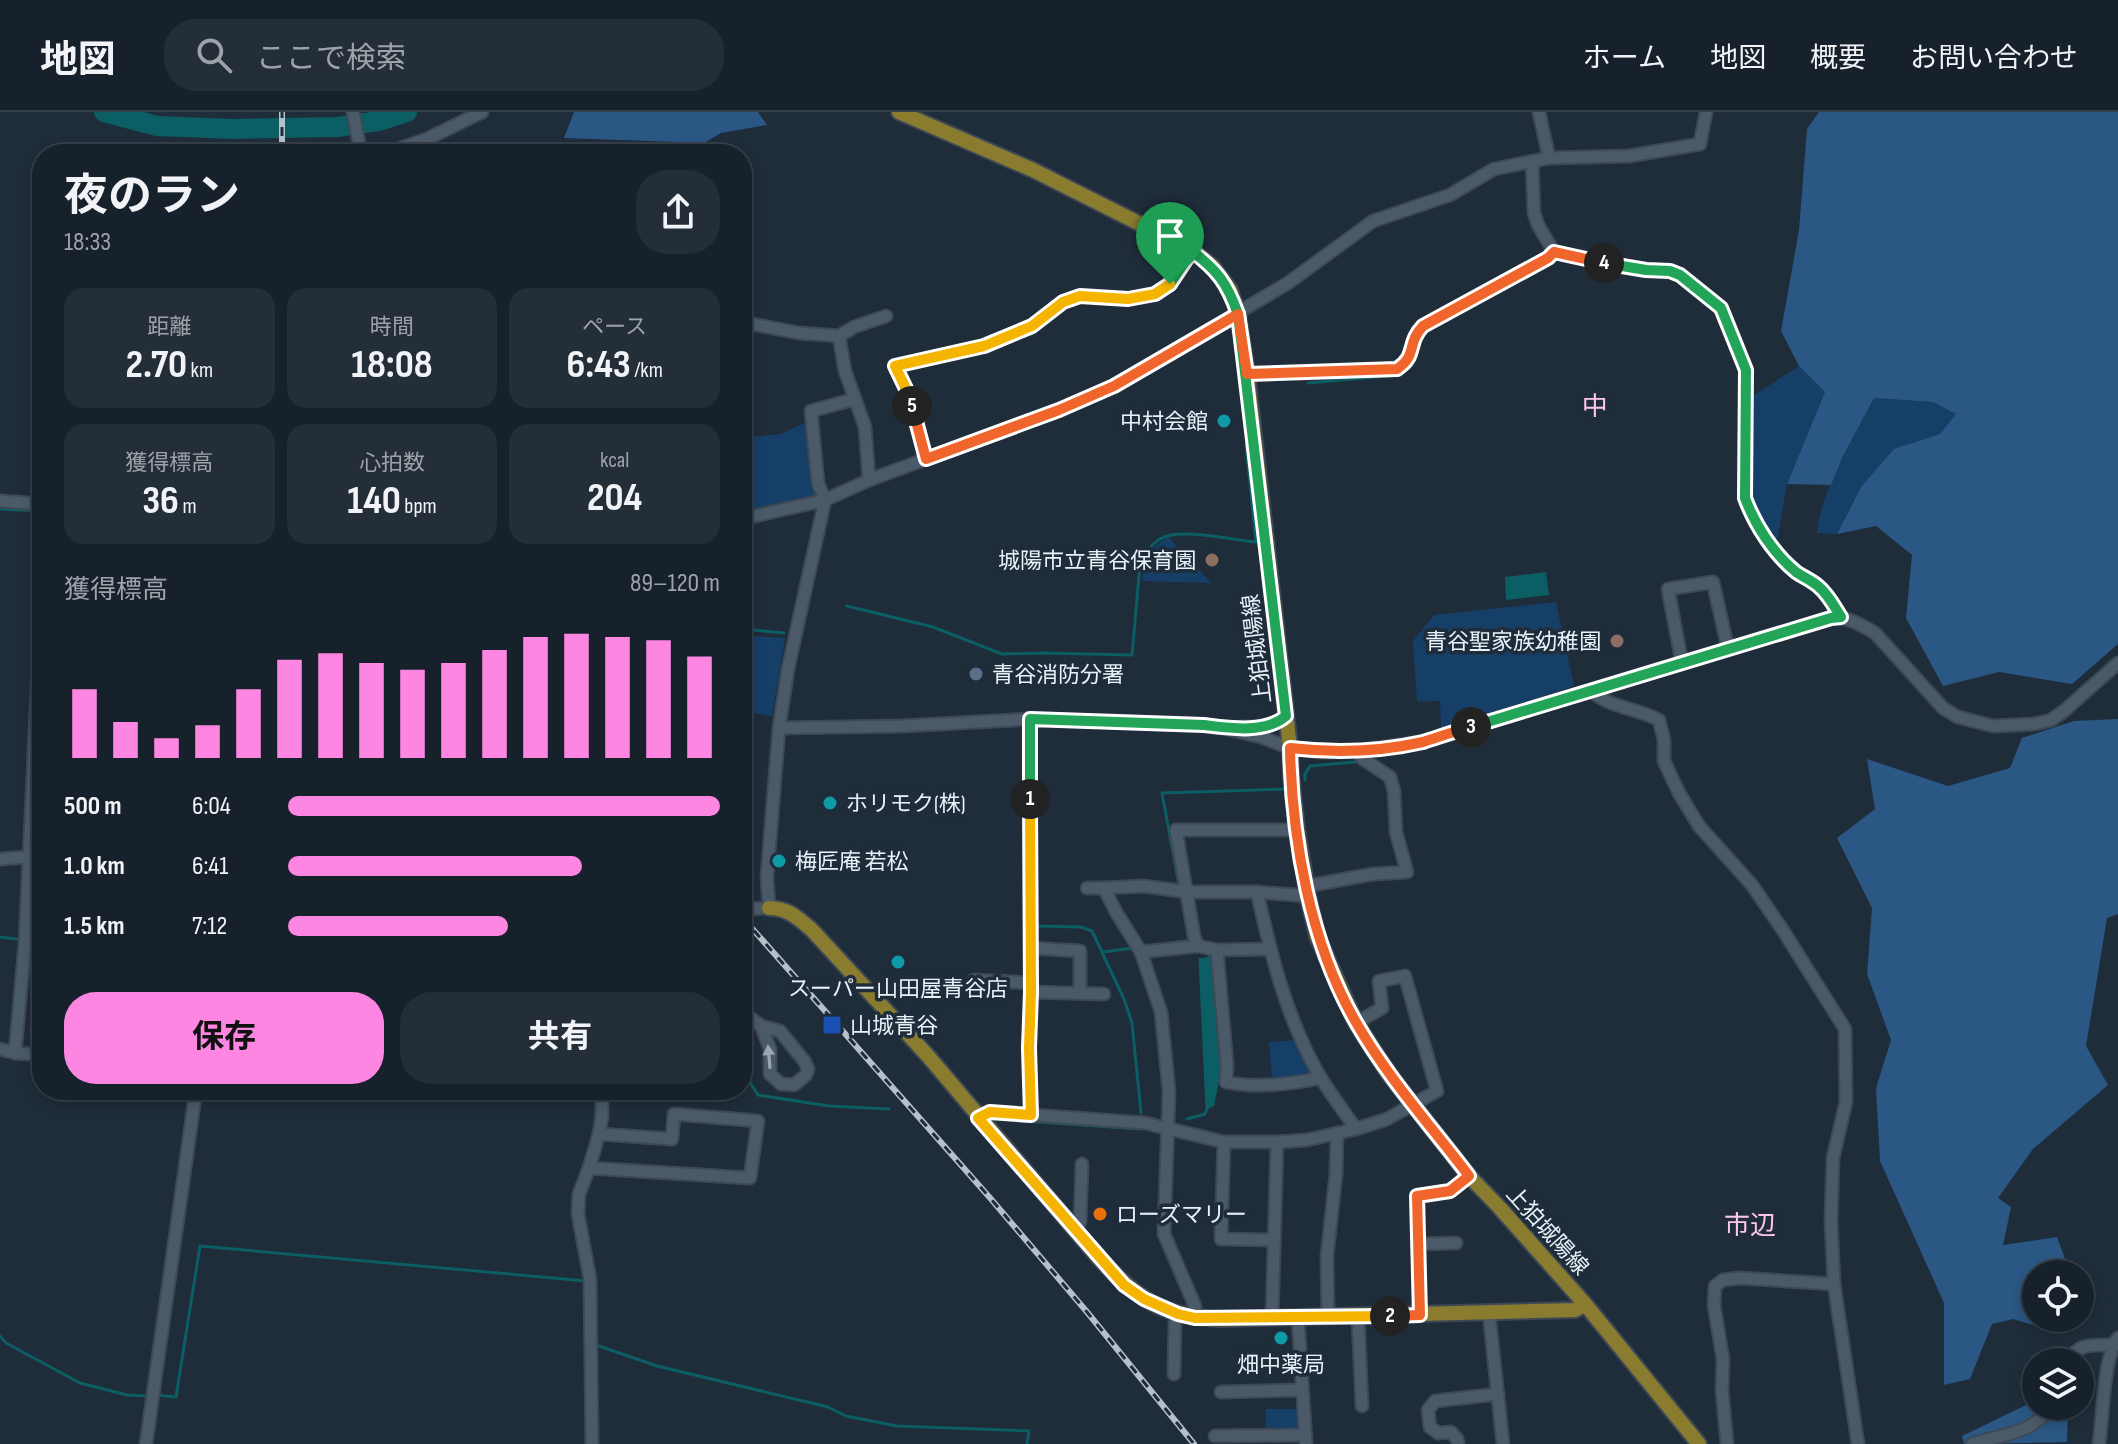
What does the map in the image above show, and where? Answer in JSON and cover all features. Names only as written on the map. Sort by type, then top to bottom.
[{"type":"main road","name":"上狛城陽線","points":[[899,112],[1033,170],[1192,251],[1213,267],[1230,290],[1238,314],[1247,374],[1297,830],[1317,936],[1356,1023],[1389,1074],[1469,1176],[1585,1304],[1699,1444]]},
{"type":"main road","points":[[769,908],[792,913],[812,930],[928,1056],[1124,1285],[1144,1299],[1195,1318],[1358,1317],[1575,1310],[1585,1304]]},
{"type":"street","points":[[353,112],[360,144]]},
{"type":"street","points":[[412,144],[482,112]]},
{"type":"street","points":[[1539,112],[1549,158]]},
{"type":"street","points":[[752,517],[825,500],[869,480],[1059,410],[1114,386],[1288,283],[1373,221],[1450,195],[1494,169],[1549,158],[1629,156],[1700,144],[1706,112]]},
{"type":"street","points":[[1532,161],[1534,213],[1554,252],[1646,270],[1670,271],[1680,275],[1721,308],[1746,370],[1745,498],[1752,516],[1773,548],[1796,571],[1818,586],[1841,617]]},
{"type":"street","points":[[926,459],[909,395],[895,366],[984,346],[1032,326],[1063,302],[1080,296],[1128,299],[1155,294],[1170,284],[1192,251]]},
{"type":"street","points":[[1247,374],[1397,369],[1407,362],[1416,334],[1423,326],[1554,252]]},
{"type":"street","points":[[752,324],[799,333],[839,336],[854,327],[886,316]]},
{"type":"street","points":[[839,336],[845,371],[865,427],[869,480]]},
{"type":"street","points":[[752,909],[769,908],[767,877],[779,728],[788,669],[825,500],[818,483],[811,411],[855,399]]},
{"type":"street","points":[[0,501],[32,503]]},
{"type":"street","points":[[1682,663],[1668,589],[1713,582],[1728,649]]},
{"type":"street","points":[[779,728],[903,726],[1030,719],[1204,725],[1261,737],[1290,748],[1323,752],[1357,751],[1421,742],[1841,617],[1875,633],[1943,708],[1958,717],[1984,724],[2012,726],[2051,720],[2118,663]]},
{"type":"street","points":[[1592,691],[1601,700],[1644,712],[1659,720],[1664,740],[1664,761],[1679,793],[1699,826],[1752,885],[1845,1029],[1846,1102],[1833,1158],[1831,1221],[1834,1284],[1858,1444]]},
{"type":"street","points":[[1224,728],[1269,727],[1286,716]]},
{"type":"street","points":[[1030,719],[1031,1115]]},
{"type":"street","points":[[1087,888],[1144,886],[1187,892],[1307,891],[1373,874],[1407,872],[1396,832],[1394,791],[1390,777],[1363,759],[1357,751]]},
{"type":"street","points":[[15,1053],[25,944],[32,794]]},
{"type":"street","points":[[1198,946],[1176,830],[1297,830]]},
{"type":"street","points":[[0,859],[32,857]]},
{"type":"street","points":[[1104,888],[1141,952],[1161,1012],[1169,1091],[1164,1234],[1195,1306],[1195,1318]]},
{"type":"street","points":[[1257,892],[1270,949],[1290,1012],[1321,1078],[1356,1129]]},
{"type":"street","points":[[25,944],[32,945]]},
{"type":"street","points":[[1141,952],[1198,946],[1217,950],[1270,949]]},
{"type":"street","points":[[1031,948],[1080,951],[1080,993]]},
{"type":"street","points":[[1217,950],[1226,1082],[1241,1086],[1321,1078]]},
{"type":"street","points":[[978,1118],[990,1112],[1145,1123],[1224,1142],[1277,1142],[1307,1140],[1356,1129],[1387,1119],[1437,1091],[1405,976],[1379,981],[1382,1008],[1356,1023]]},
{"type":"street","points":[[974,980],[1104,994]]},
{"type":"street","points":[[752,1019],[761,1026],[780,1031],[805,1062],[808,1069],[806,1075],[794,1085],[781,1084],[770,1074],[770,1049],[761,1026]]},
{"type":"street","points":[[0,1049],[32,1054]]},
{"type":"street","points":[[146,1444],[195,1100]]},
{"type":"street","points":[[592,1444],[590,1279],[578,1214],[579,1194],[599,1134],[602,1100]]},
{"type":"street","points":[[589,1168],[750,1178],[758,1121],[674,1114],[672,1139],[599,1134]]},
{"type":"street","points":[[1328,1317],[1327,1256],[1337,1133]]},
{"type":"street","points":[[1224,1142],[1221,1239],[1274,1240]]},
{"type":"street","points":[[1272,1318],[1277,1142]]},
{"type":"street","points":[[1076,1230],[1080,1222],[1082,1164]]},
{"type":"street","points":[[1420,1315],[1417,1196],[1450,1191],[1469,1176]]},
{"type":"street","points":[[1419,1244],[1456,1243]]},
{"type":"street","points":[[1727,1444],[1722,1390],[1723,1360],[1714,1305],[1715,1286],[1723,1280],[1740,1278],[1834,1284]]},
{"type":"street","points":[[1489,1313],[1503,1444]]},
{"type":"street","points":[[1174,1374],[1178,1314]]},
{"type":"street","points":[[1358,1317],[1362,1406]]},
{"type":"street","points":[[1215,1436],[1305,1440],[1298,1318]]},
{"type":"street","points":[[2080,1348],[2116,1342],[2106,1379],[2099,1444]]},
{"type":"street","points":[[1221,1392],[1301,1390]]},
{"type":"street","points":[[1458,1444],[1451,1432],[1438,1433],[1430,1427],[1428,1410],[1435,1401],[1498,1394]]},
{"type":"street","points":[[1972,1444],[2008,1436],[2037,1420]]},
{"type":"shaded area","points":[[574,112],[758,112],[767,125],[721,133],[704,143],[564,138]]},
{"type":"shaded area","points":[[1819,112],[2118,112],[2118,644],[2072,684],[1999,672],[1943,686],[1906,618],[1912,555],[1876,526],[1837,534],[1861,487],[1894,449],[1940,434],[1956,414],[1933,402],[1874,398],[1831,485],[1787,484],[1825,392],[1799,366],[1781,331],[1799,230],[1807,129]]},
{"type":"shaded area","points":[[1799,366],[1825,392],[1787,484],[1776,547],[1755,515],[1749,494],[1751,397]]},
{"type":"shaded area","points":[[1874,398],[1933,402],[1957,414],[1940,434],[1894,450],[1861,487],[1837,534],[1817,533],[1832,481]]},
{"type":"shaded area","points":[[808,421],[818,495],[752,512],[752,437],[781,434]]},
{"type":"shaded area","points":[[1168,537],[1211,583],[1142,581],[1149,555]]},
{"type":"shaded area","points":[[1546,572],[1549,595],[1506,600],[1505,577]]},
{"type":"shaded area","points":[[1556,602],[1574,686],[1441,729],[1440,701],[1417,702],[1413,641],[1434,615]]},
{"type":"shaded area","points":[[752,636],[785,638],[772,716],[752,713]]},
{"type":"shaded area","points":[[2118,719],[2118,914],[2107,918],[2086,1046],[2108,1085],[2033,1149],[1998,1198],[2011,1207],[2003,1245],[2057,1237],[2066,1260],[2022,1260],[2022,1322],[2013,1319],[1992,1324],[1970,1379],[1944,1385],[1944,1303],[1880,1161],[1876,1088],[1891,1040],[1867,974],[1872,908],[1837,838],[1875,809],[1867,759],[1948,786],[2010,768],[2022,738],[2074,721]]},
{"type":"shaded area","points":[[1210,956],[1214,960],[1223,1062],[1214,1106],[1207,1109],[1200,959]]},
{"type":"shaded area","points":[[1299,1040],[1316,1076],[1272,1079],[1269,1042]]},
{"type":"shaded area","points":[[2022,1407],[2022,1420],[2068,1420],[2067,1442],[1964,1444],[1962,1436]]},
{"type":"shaded area","points":[[1266,1409],[1299,1409],[1300,1432],[1266,1432]]},
{"type":"waterway","points":[[104,112],[157,126],[233,129],[337,127],[379,121],[407,112]]},
{"type":"waterway","points":[[1308,383],[1398,375],[1412,364],[1418,347]]},
{"type":"waterway","points":[[847,606],[933,627],[1002,654],[1132,655],[1140,564],[1154,544],[1160,539],[1179,534],[1256,542],[1246,445]]},
{"type":"waterway","points":[[0,509],[32,511]]},
{"type":"waterway","points":[[752,630],[784,633]]},
{"type":"waterway","points":[[1305,780],[1310,766],[1356,762]]},
{"type":"waterway","points":[[1179,885],[1162,793],[1288,789]]},
{"type":"waterway","points":[[1037,926],[1081,927],[1092,931],[1132,1023],[1141,1113]]},
{"type":"waterway","points":[[0,937],[17,939]]},
{"type":"waterway","points":[[1150,946],[1186,941]]},
{"type":"waterway","points":[[1103,952],[1133,948]]},
{"type":"waterway","points":[[1187,1119],[1205,1114],[1207,1109],[1200,959]]},
{"type":"waterway","points":[[752,1086],[758,1095],[829,1106],[889,1109]]},
{"type":"waterway","points":[[995,1119],[1141,1129]]},
{"type":"waterway","points":[[156,1395],[176,1397],[200,1246],[586,1281]]},
{"type":"waterway","points":[[0,1336],[6,1343],[80,1383],[127,1395],[148,1396]]},
{"type":"waterway","points":[[596,1345],[657,1366],[828,1407],[846,1416],[897,1426],[1029,1431],[1027,1444]]},
{"type":"railway","points":[[282,112],[282,144]]},
{"type":"railway","points":[[752,928],[991,1199],[1194,1444]]},
{"type":"place","name":"中村会館","points":[[1224,421]]},
{"type":"place","name":"城陽市立青谷保育園","points":[[1212,560]]},
{"type":"place","name":"青谷聖家族幼稚園","points":[[1617,641]]},
{"type":"place","name":"青谷消防分署","points":[[976,674]]},
{"type":"place","name":"ホリモク(株)","points":[[830,803]]},
{"type":"place","name":"梅匠庵 若松","points":[[779,861]]},
{"type":"place","name":"スーパー山田屋青谷店","points":[[898,962]]},
{"type":"place","name":"山城青谷","points":[[832,1025]]},
{"type":"place","name":"ローズマリー","points":[[1100,1214]]},
{"type":"place","name":"畑中薬局","points":[[1281,1338]]},
{"type":"district","name":"中","points":[[1595,406]]},
{"type":"district","name":"市辺","points":[[1750,1225]]},
{"type":"route","points":[[1170,284],[1155,294],[1128,299],[1080,296],[1063,302],[1032,326],[984,346],[895,366],[909,395],[926,459],[1059,410],[1114,386],[1238,314],[1247,374],[1397,369],[1407,362],[1416,334],[1423,326],[1554,252],[1646,270],[1670,271],[1680,275],[1721,308],[1746,370],[1745,498],[1752,516],[1773,548],[1796,571],[1818,586],[1841,617],[1421,742],[1357,751],[1323,752],[1290,748],[1297,830],[1308,896],[1317,936],[1336,982],[1356,1023],[1389,1074],[1469,1176],[1450,1191],[1417,1196],[1420,1315],[1195,1318],[1144,1299],[1124,1285],[1099,1258],[978,1118],[990,1112],[1031,1115],[1030,719],[1224,728],[1269,727],[1286,716],[1238,314],[1230,290],[1213,267],[1192,251],[1170,284]]}]
